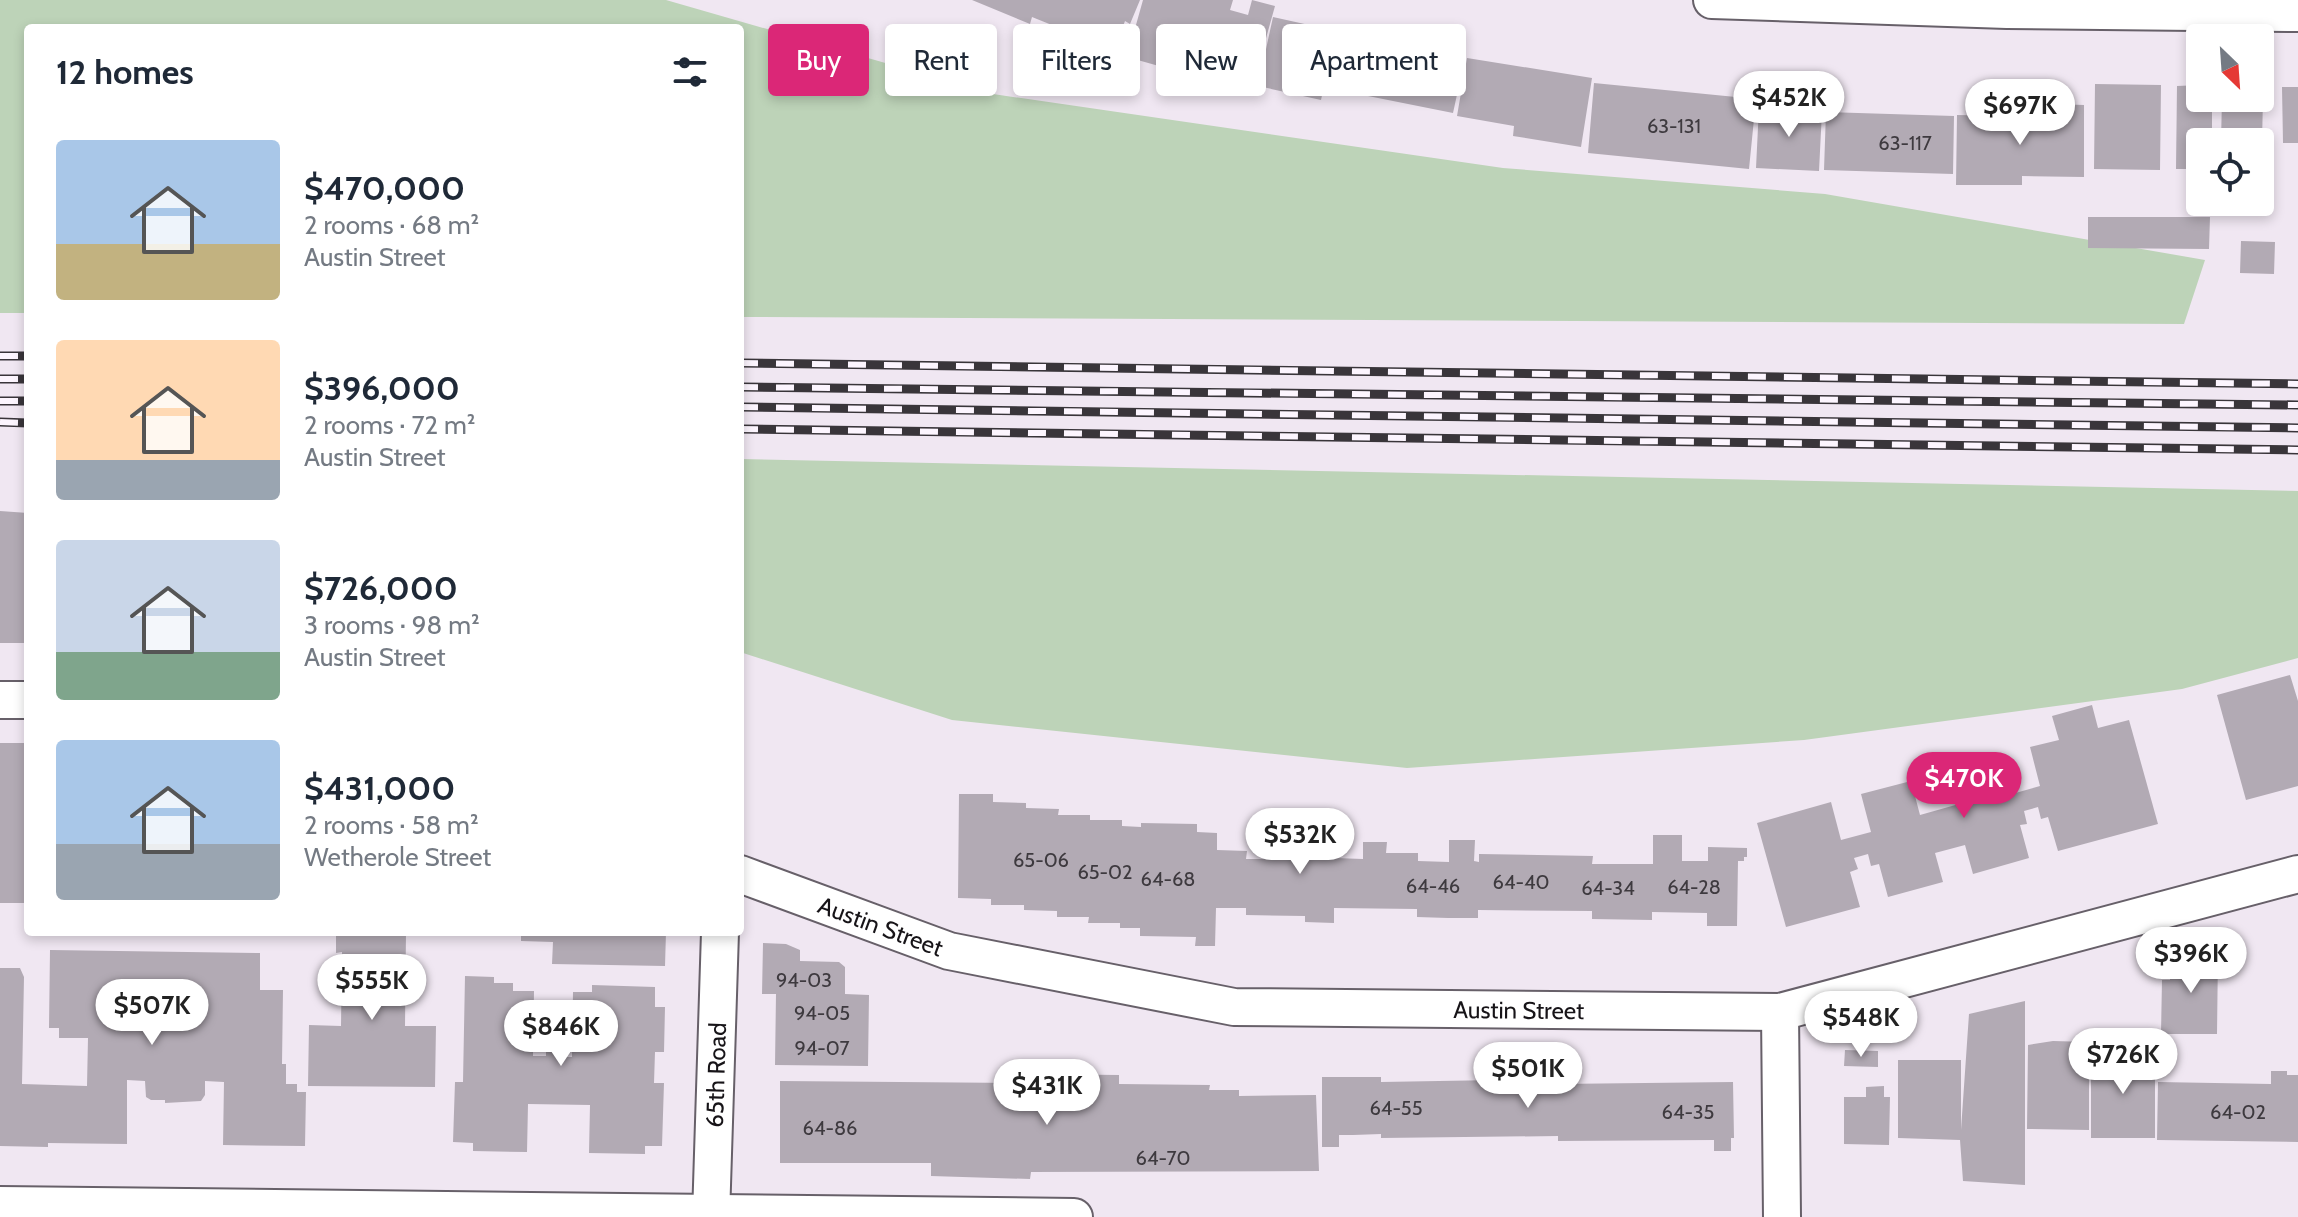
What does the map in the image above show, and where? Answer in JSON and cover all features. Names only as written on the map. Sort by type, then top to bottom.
[{"type":"street","points":[[1712,0],[2298,13]]},
{"type":"street","points":[[0,700],[24,700]]},
{"type":"street","name":"Austin Street","points":[[744,875],[949,951],[1234,1007],[1780,1012],[2298,874]]},
{"type":"street","name":"65th Road","points":[[711,1215],[720,936]]},
{"type":"street","points":[[1780,1012],[1782,1217]]},
{"type":"street","points":[[0,1205],[1074,1217]]},
{"type":"green space","points":[[0,0],[666,0],[768,29],[768,96],[869,96],[869,58],[885,63],[885,96],[997,95],[1503,168],[1825,194],[2205,260],[2184,324],[744,317],[744,24],[24,24],[24,313],[0,313]]},
{"type":"green space","points":[[744,459],[2298,491],[2298,658],[2182,689],[1804,740],[1407,768],[952,720],[744,653]]},
{"type":"building","points":[[972,0],[1140,0],[1130,24],[1125,21],[1124,24],[1049,24],[1032,17],[1030,24]]},
{"type":"building","points":[[1143,0],[1233,0],[1230,10],[1248,15],[1252,0],[1275,6],[1266,38],[1266,24],[1156,24],[1156,65],[1140,61],[1140,24],[1136,24]]},
{"type":"building","points":[[1273,17],[1304,24],[1282,24],[1282,91],[1266,88],[1266,49]]},
{"type":"building","points":[[1467,58],[1592,78],[1581,147],[1513,136],[1514,126],[1457,116],[1460,96],[1466,96]]},
{"type":"building","points":[[1594,83],[1756,99],[1749,169],[1588,153]]},
{"type":"building","points":[[2095,84],[2161,85],[2160,170],[2094,169]]},
{"type":"building","points":[[2177,86],[2186,86],[2186,112],[2212,112],[2212,128],[2186,128],[2186,169],[2176,169]]},
{"type":"building","points":[[2282,87],[2298,87],[2298,143],[2283,143]]},
{"type":"building","points":[[1368,96],[1457,96],[1453,113]]},
{"type":"building","points":[[2054,104],[2084,105],[2084,177],[2022,176],[2022,185],[1956,185],[1957,115],[2054,117]]},
{"type":"building","points":[[1759,107],[1822,111],[1819,171],[1756,168]]},
{"type":"building","points":[[1826,112],[1954,116],[1953,174],[1824,170]]},
{"type":"building","points":[[2222,112],[2263,112],[2262,128],[2221,128]]},
{"type":"building","points":[[2088,217],[2210,217],[2209,249],[2088,248]]},
{"type":"building","points":[[2241,241],[2275,242],[2274,274],[2240,273]]},
{"type":"building","points":[[0,511],[24,513],[24,643],[0,643]]},
{"type":"building","points":[[2290,675],[2298,701],[2298,786],[2246,800],[2217,695]]},
{"type":"building","points":[[2092,705],[2098,728],[2129,720],[2158,824],[2058,851],[2048,817],[2041,819],[2038,807],[2024,811],[2027,824],[2020,825],[2029,858],[1973,874],[1965,845],[1935,853],[1943,882],[1888,897],[1879,864],[1871,866],[1868,854],[1854,858],[1858,869],[1850,872],[1860,907],[1786,927],[1757,823],[1831,802],[1841,840],[1871,832],[1861,794],[1911,781],[1920,815],[1959,804],[1950,770],[2001,755],[2012,794],[2040,786],[2030,747],[2059,740],[2052,716]]},
{"type":"building","points":[[0,743],[24,743],[24,903],[0,903]]},
{"type":"building","points":[[959,794],[993,794],[993,802],[1026,803],[1026,808],[1059,809],[1058,815],[1090,815],[1090,820],[1122,820],[1122,826],[1141,827],[1141,823],[1197,824],[1197,832],[1217,833],[1217,850],[1247,851],[1246,859],[1306,859],[1309,837],[1336,837],[1335,858],[1363,859],[1363,842],[1387,842],[1386,853],[1418,853],[1418,861],[1449,862],[1449,840],[1475,840],[1474,861],[1479,862],[1479,854],[1593,856],[1592,864],[1653,864],[1653,835],[1682,835],[1682,861],[1708,861],[1708,847],[1747,848],[1747,857],[1744,861],[1738,861],[1737,926],[1707,926],[1707,913],[1652,912],[1652,920],[1592,919],[1592,911],[1478,910],[1478,918],[1448,918],[1417,917],[1417,909],[1334,908],[1334,923],[1305,922],[1305,916],[1246,915],[1246,908],[1216,908],[1215,946],[1195,946],[1196,937],[1140,936],[1140,928],[1120,928],[1120,923],[1088,923],[1089,917],[1057,917],[1057,911],[1024,910],[1024,905],[991,905],[991,899],[958,898]]},
{"type":"building","points":[[336,936],[406,936],[405,1026],[436,1026],[435,1087],[308,1086],[309,1025],[341,1026],[342,952],[336,953]]},
{"type":"building","points":[[521,936],[666,936],[665,966],[552,964],[553,942],[521,941]]},
{"type":"building","points":[[763,943],[786,944],[800,950],[800,961],[839,962],[845,967],[845,994],[869,995],[868,1066],[775,1065],[776,994],[762,994]]},
{"type":"building","points":[[50,950],[260,953],[260,990],[283,990],[282,1064],[286,1064],[286,1084],[297,1084],[297,1092],[306,1092],[305,1146],[223,1145],[224,1082],[205,1081],[205,1095],[201,1101],[165,1103],[165,1100],[146,1097],[145,1081],[127,1080],[127,1144],[0,1146],[0,968],[20,968],[24,977],[22,1084],[87,1086],[88,1038],[59,1038],[59,1028],[49,1028]]},
{"type":"building","points":[[2170,954],[2218,954],[2217,1034],[2161,1034],[2162,980],[2170,980]]},
{"type":"building","points":[[465,976],[494,977],[494,983],[513,983],[513,991],[534,991],[533,1056],[546,1056],[546,1048],[559,1048],[559,1057],[572,1057],[573,992],[592,992],[592,985],[655,987],[655,1007],[665,1007],[664,1052],[655,1052],[654,1083],[664,1083],[662,1146],[645,1146],[645,1154],[589,1153],[590,1105],[528,1104],[527,1152],[473,1151],[473,1143],[453,1142],[455,1082],[463,1082]]},
{"type":"building","points":[[2025,1001],[2025,1185],[1963,1181],[1960,1140],[1898,1138],[1898,1060],[1961,1060],[1961,1130],[1969,1014]]},
{"type":"building","points":[[2053,1041],[2089,1042],[2089,1130],[2027,1129],[2028,1045]]},
{"type":"building","points":[[1845,1050],[1878,1051],[1878,1067],[1844,1066]]},
{"type":"building","points":[[2091,1055],[2155,1055],[2155,1138],[2091,1138]]},
{"type":"building","points":[[2271,1071],[2298,1075],[2298,1142],[2157,1140],[2158,1082],[2271,1084]]},
{"type":"building","points":[[1030,1074],[1119,1075],[1119,1084],[1210,1085],[1209,1090],[1239,1090],[1239,1096],[1316,1095],[1319,1171],[1031,1172],[1030,1179],[931,1176],[931,1163],[780,1163],[780,1081],[1030,1083]]},
{"type":"building","points":[[1322,1077],[1381,1077],[1381,1082],[1557,1079],[1557,1084],[1733,1082],[1734,1138],[1731,1138],[1731,1151],[1714,1151],[1714,1140],[1558,1141],[1558,1136],[1381,1138],[1381,1134],[1339,1135],[1339,1147],[1322,1147]]},
{"type":"building","points":[[1884,1086],[1884,1097],[1890,1097],[1889,1145],[1844,1144],[1844,1097],[1866,1097],[1866,1087]]},
{"type":"railway","points":[[0,356],[24,356]]},
{"type":"railway","points":[[744,363],[2298,384]]},
{"type":"railway","points":[[0,379],[24,379]]},
{"type":"railway","points":[[744,387],[2298,405]]},
{"type":"railway","points":[[0,401],[24,401]]},
{"type":"railway","points":[[744,407],[2298,428]]},
{"type":"railway","points":[[0,422],[24,423]]},
{"type":"railway","points":[[744,429],[2298,450]]}]
